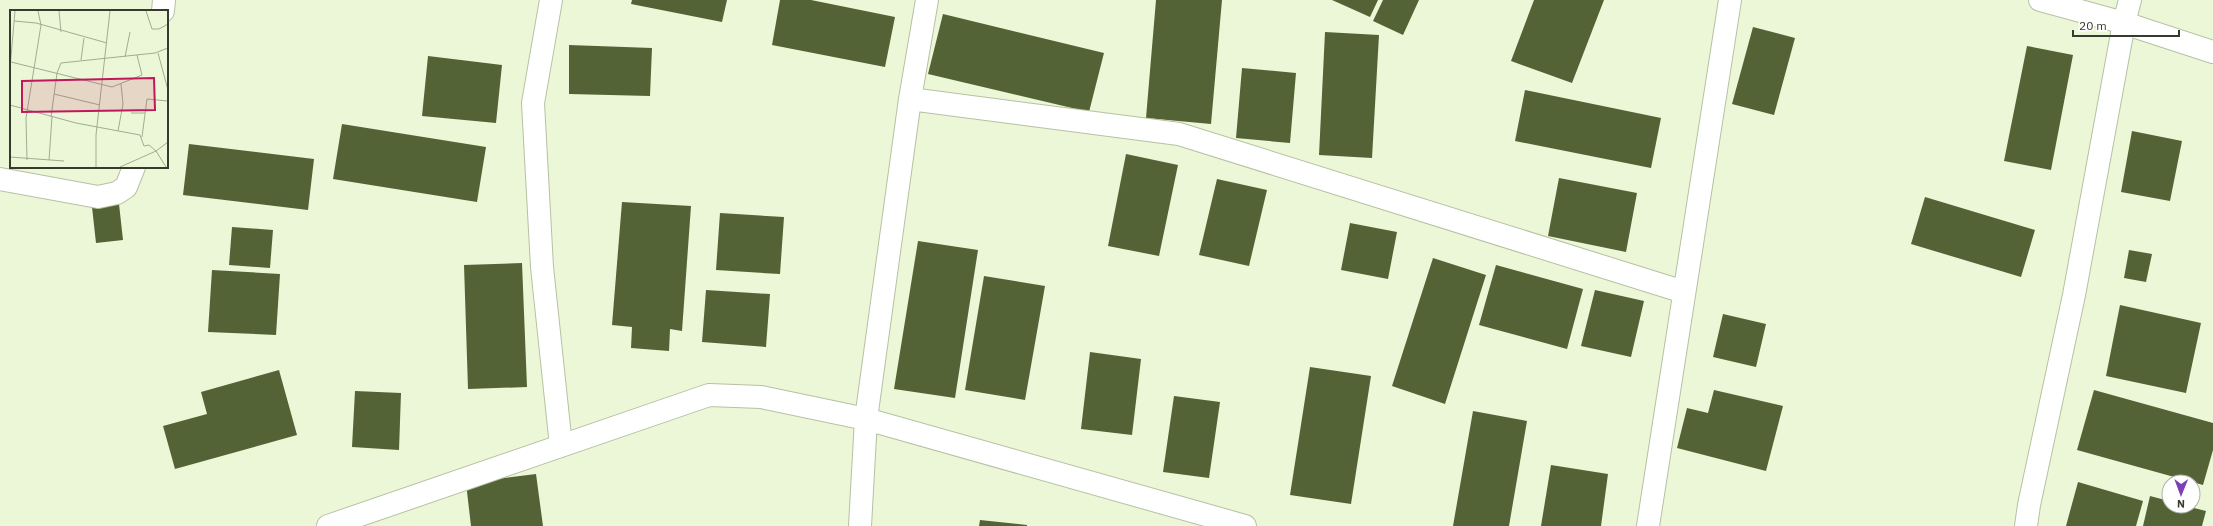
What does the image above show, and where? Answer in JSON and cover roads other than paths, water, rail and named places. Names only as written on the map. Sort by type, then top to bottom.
[{"type":"street","points":[[162,10],[164,0]]},
{"type":"street","points":[[551,0],[533,103],[542,267],[561,446]]},
{"type":"street","points":[[860,526],[866,418],[910,99],[927,0]]},
{"type":"street","points":[[1648,526],[1730,0]]},
{"type":"street","points":[[2040,0],[2124,23],[2213,52]]},
{"type":"street","points":[[2026,526],[2029,505],[2074,295],[2124,23],[2130,0]]},
{"type":"street","points":[[910,99],[1179,134],[1684,292]]},
{"type":"street","points":[[0,179],[98,197],[117,193],[126,186],[134,168]]},
{"type":"street","points":[[328,526],[709,395],[761,397],[866,418],[1245,526]]}]
